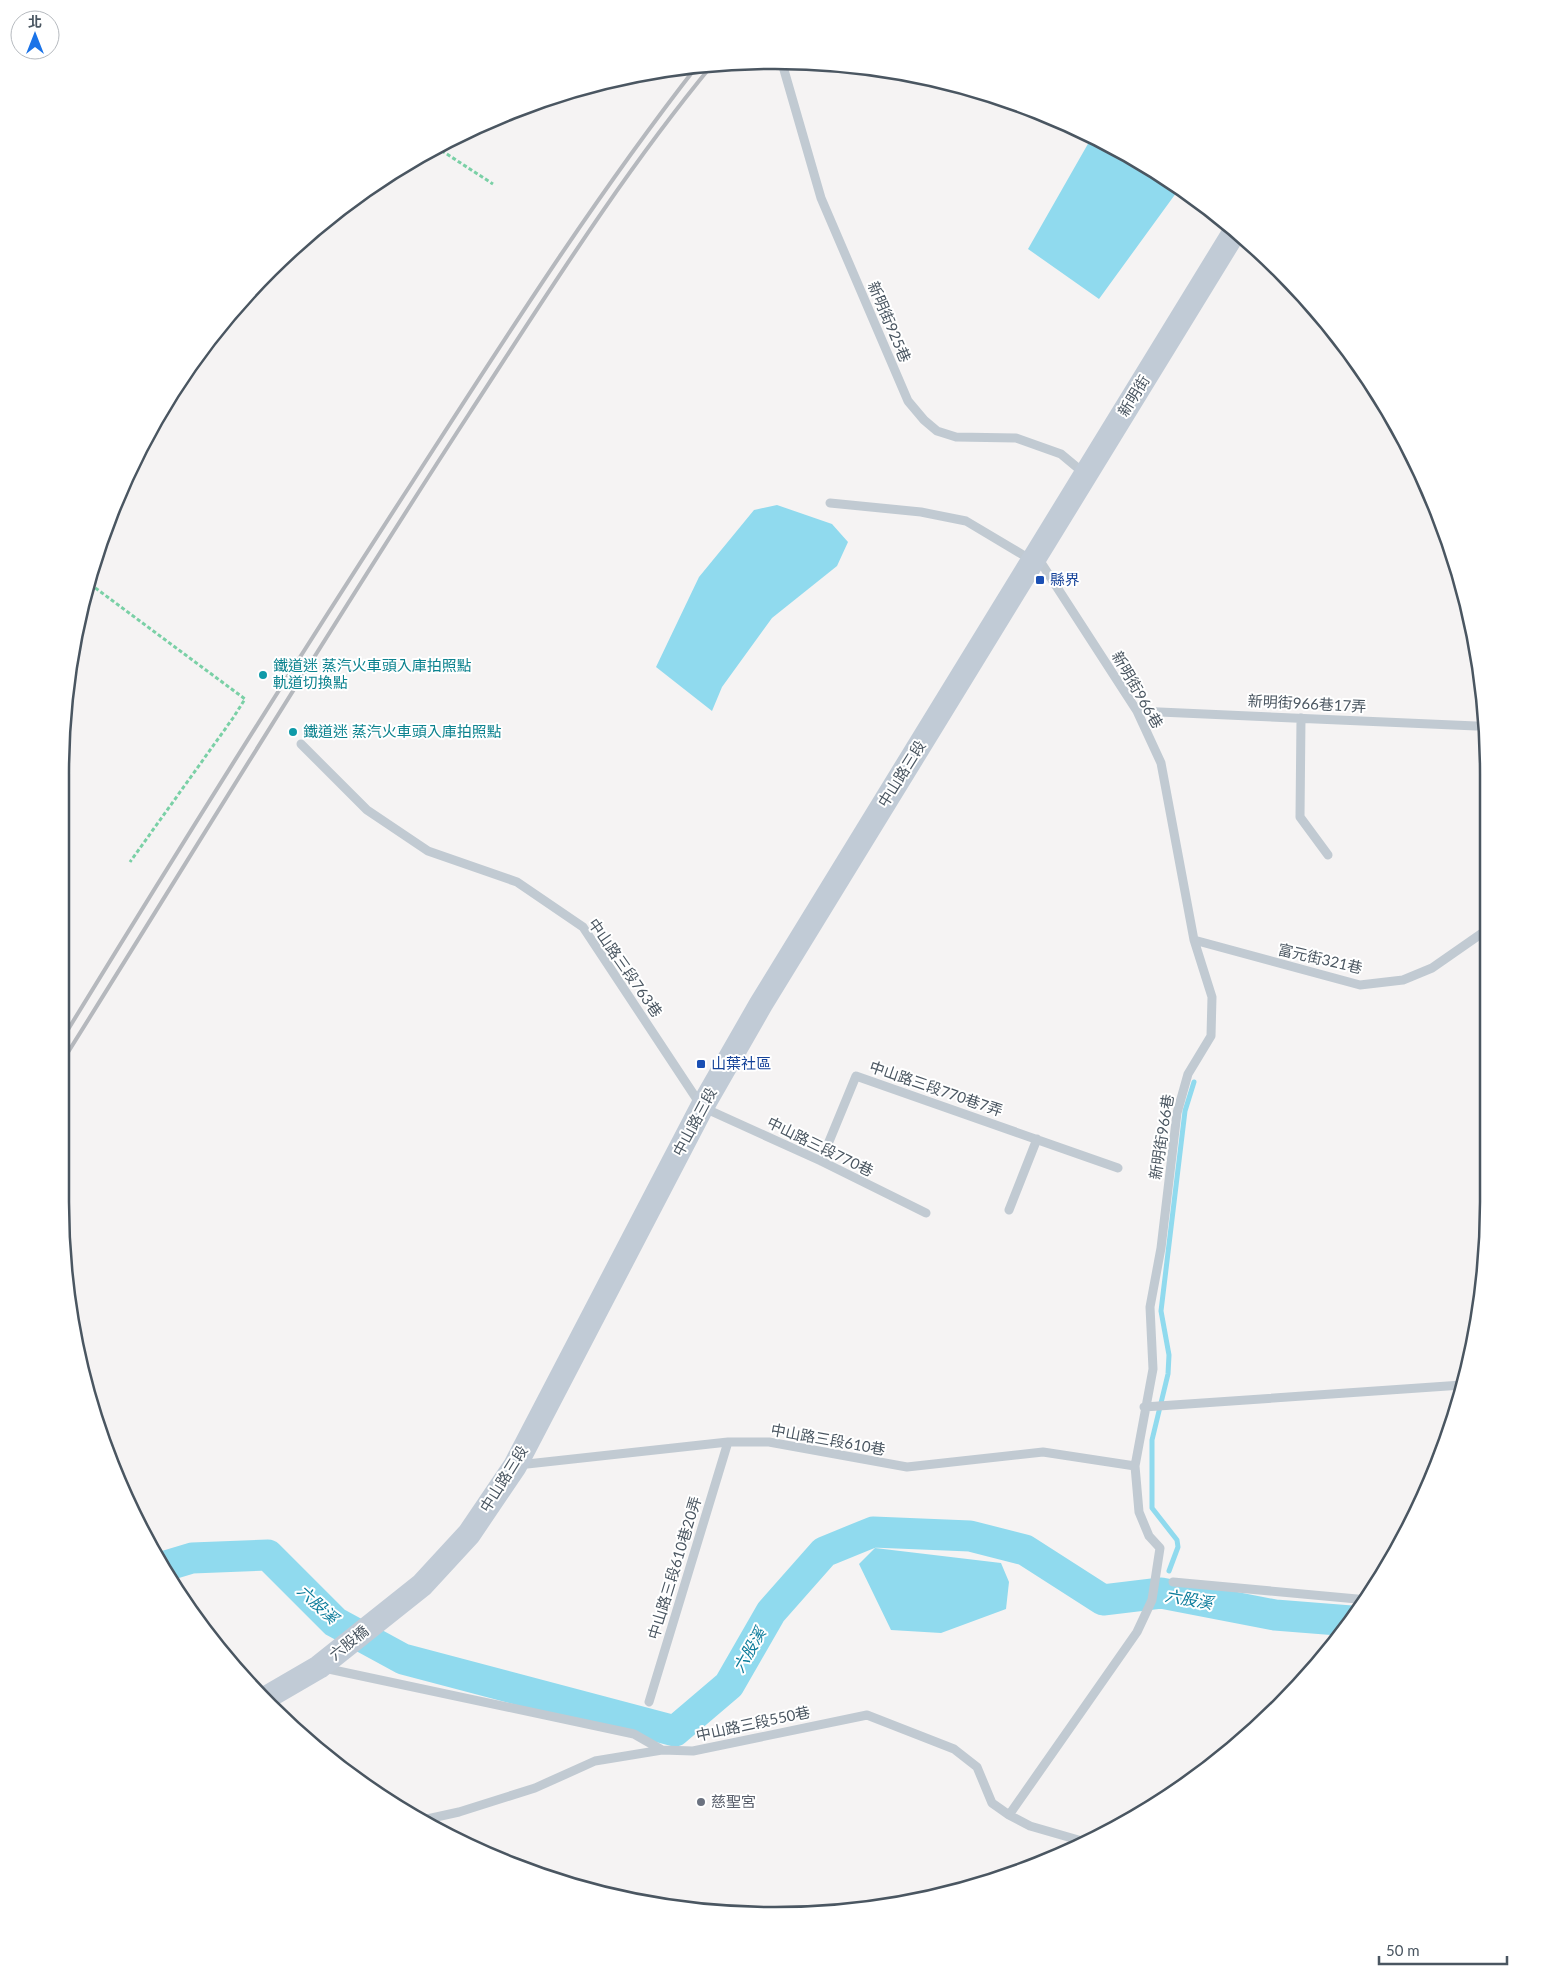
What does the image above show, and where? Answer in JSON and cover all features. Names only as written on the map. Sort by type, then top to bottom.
[{"type":"street","name":"新明街","points":[[1035,558],[1231,237]]},
{"type":"street","name":"中山路三段","points":[[379,1619],[422,1585],[469,1534],[515,1466],[702,1107],[761,1004],[1035,558]]},
{"type":"street","name":"六股橋","points":[[319,1667],[379,1619]]},
{"type":"street","points":[[270,1696],[319,1667]]},
{"type":"lane","name":"新明街925巷","points":[[784,69],[821,198],[908,401],[924,420],[937,431],[956,437],[1016,438],[1061,454],[1085,475]]},
{"type":"lane","points":[[830,503],[920,512],[966,521],[1035,558]]},
{"type":"lane","name":"新明街966巷","points":[[1009,1815],[1137,1632],[1152,1600],[1160,1548],[1149,1536],[1140,1512],[1134,1466],[1144,1407],[1153,1369],[1150,1307],[1162,1248],[1177,1113],[1188,1074],[1211,1036],[1212,997],[1194,940],[1161,762],[1137,711],[1035,558]]},
{"type":"lane","name":"新明街966巷17弄","points":[[1137,711],[1476,726]]},
{"type":"lane","points":[[1302,718],[1300,817],[1328,855]]},
{"type":"lane","name":"中山路三段763巷","points":[[302,744],[367,810],[428,851],[516,882],[583,927],[702,1107]]},
{"type":"lane","name":"富元街321巷","points":[[1194,940],[1360,985],[1403,980],[1432,968],[1480,935]]},
{"type":"lane","name":"中山路三段770巷7弄","points":[[821,1161],[856,1076],[1118,1168]]},
{"type":"lane","name":"中山路三段770巷","points":[[702,1107],[821,1161],[926,1213]]},
{"type":"lane","points":[[1009,1210],[1037,1139]]},
{"type":"lane","points":[[1144,1407],[1456,1385]]},
{"type":"lane","name":"中山路三段610巷","points":[[515,1466],[728,1442],[769,1442],[907,1468],[1043,1452],[1134,1466]]},
{"type":"lane","name":"中山路三段610巷20弄","points":[[649,1702],[728,1442]]},
{"type":"lane","points":[[1173,1582],[1357,1599]]},
{"type":"lane","points":[[319,1667],[634,1734],[662,1750]]},
{"type":"lane","name":"中山路三段550巷","points":[[432,1818],[459,1812],[535,1788],[595,1761],[662,1750],[692,1751],[867,1715],[954,1749],[978,1767],[992,1803],[1030,1826],[1076,1839]]},
{"type":"path","points":[[443,152],[493,184]]},
{"type":"path","points":[[94,587],[245,699],[130,862]]},
{"type":"water","points":[[1089,143],[1127,163],[1175,194],[1099,299],[1028,249]]},
{"type":"water","points":[[777,505],[832,524],[848,542],[837,566],[772,618],[722,687],[712,711],[656,667],[699,577],[754,510]]},
{"type":"water","points":[[875,1548],[1001,1563],[1009,1582],[1006,1609],[941,1633],[891,1630],[859,1564]]},
{"type":"waterway","points":[[1169,1571],[1178,1547],[1177,1540],[1152,1508],[1152,1440],[1168,1374],[1169,1355],[1161,1311],[1185,1111],[1194,1082]]},
{"type":"waterway","name":"六股溪","points":[[170,1565],[192,1558],[268,1555],[335,1622],[403,1659],[675,1731],[729,1685],[771,1612],[824,1552],[873,1532],[970,1536],[1025,1550],[1103,1600],[1161,1593],[1275,1615],[1342,1620]]},
{"type":"waterway","name":"六股溪","points":[[1161,1593],[1163,1587]]},
{"type":"railway","points":[[69,1051],[365,576],[527,325],[616,192],[706,72]]},
{"type":"railway","points":[[69,1028],[279,690],[481,375],[586,218],[691,74]]},
{"type":"place","name":"縣界","points":[[1040,580]]},
{"type":"place","name":"鐵道迷 蒸汽火車頭入庫拍照點 軌道切換點","points":[[263,675]]},
{"type":"place","name":"鐵道迷 蒸汽火車頭入庫拍照點","points":[[293,732]]},
{"type":"place","name":"山葉社區","points":[[701,1064]]},
{"type":"place","name":"慈聖宮","points":[[701,1802]]}]
